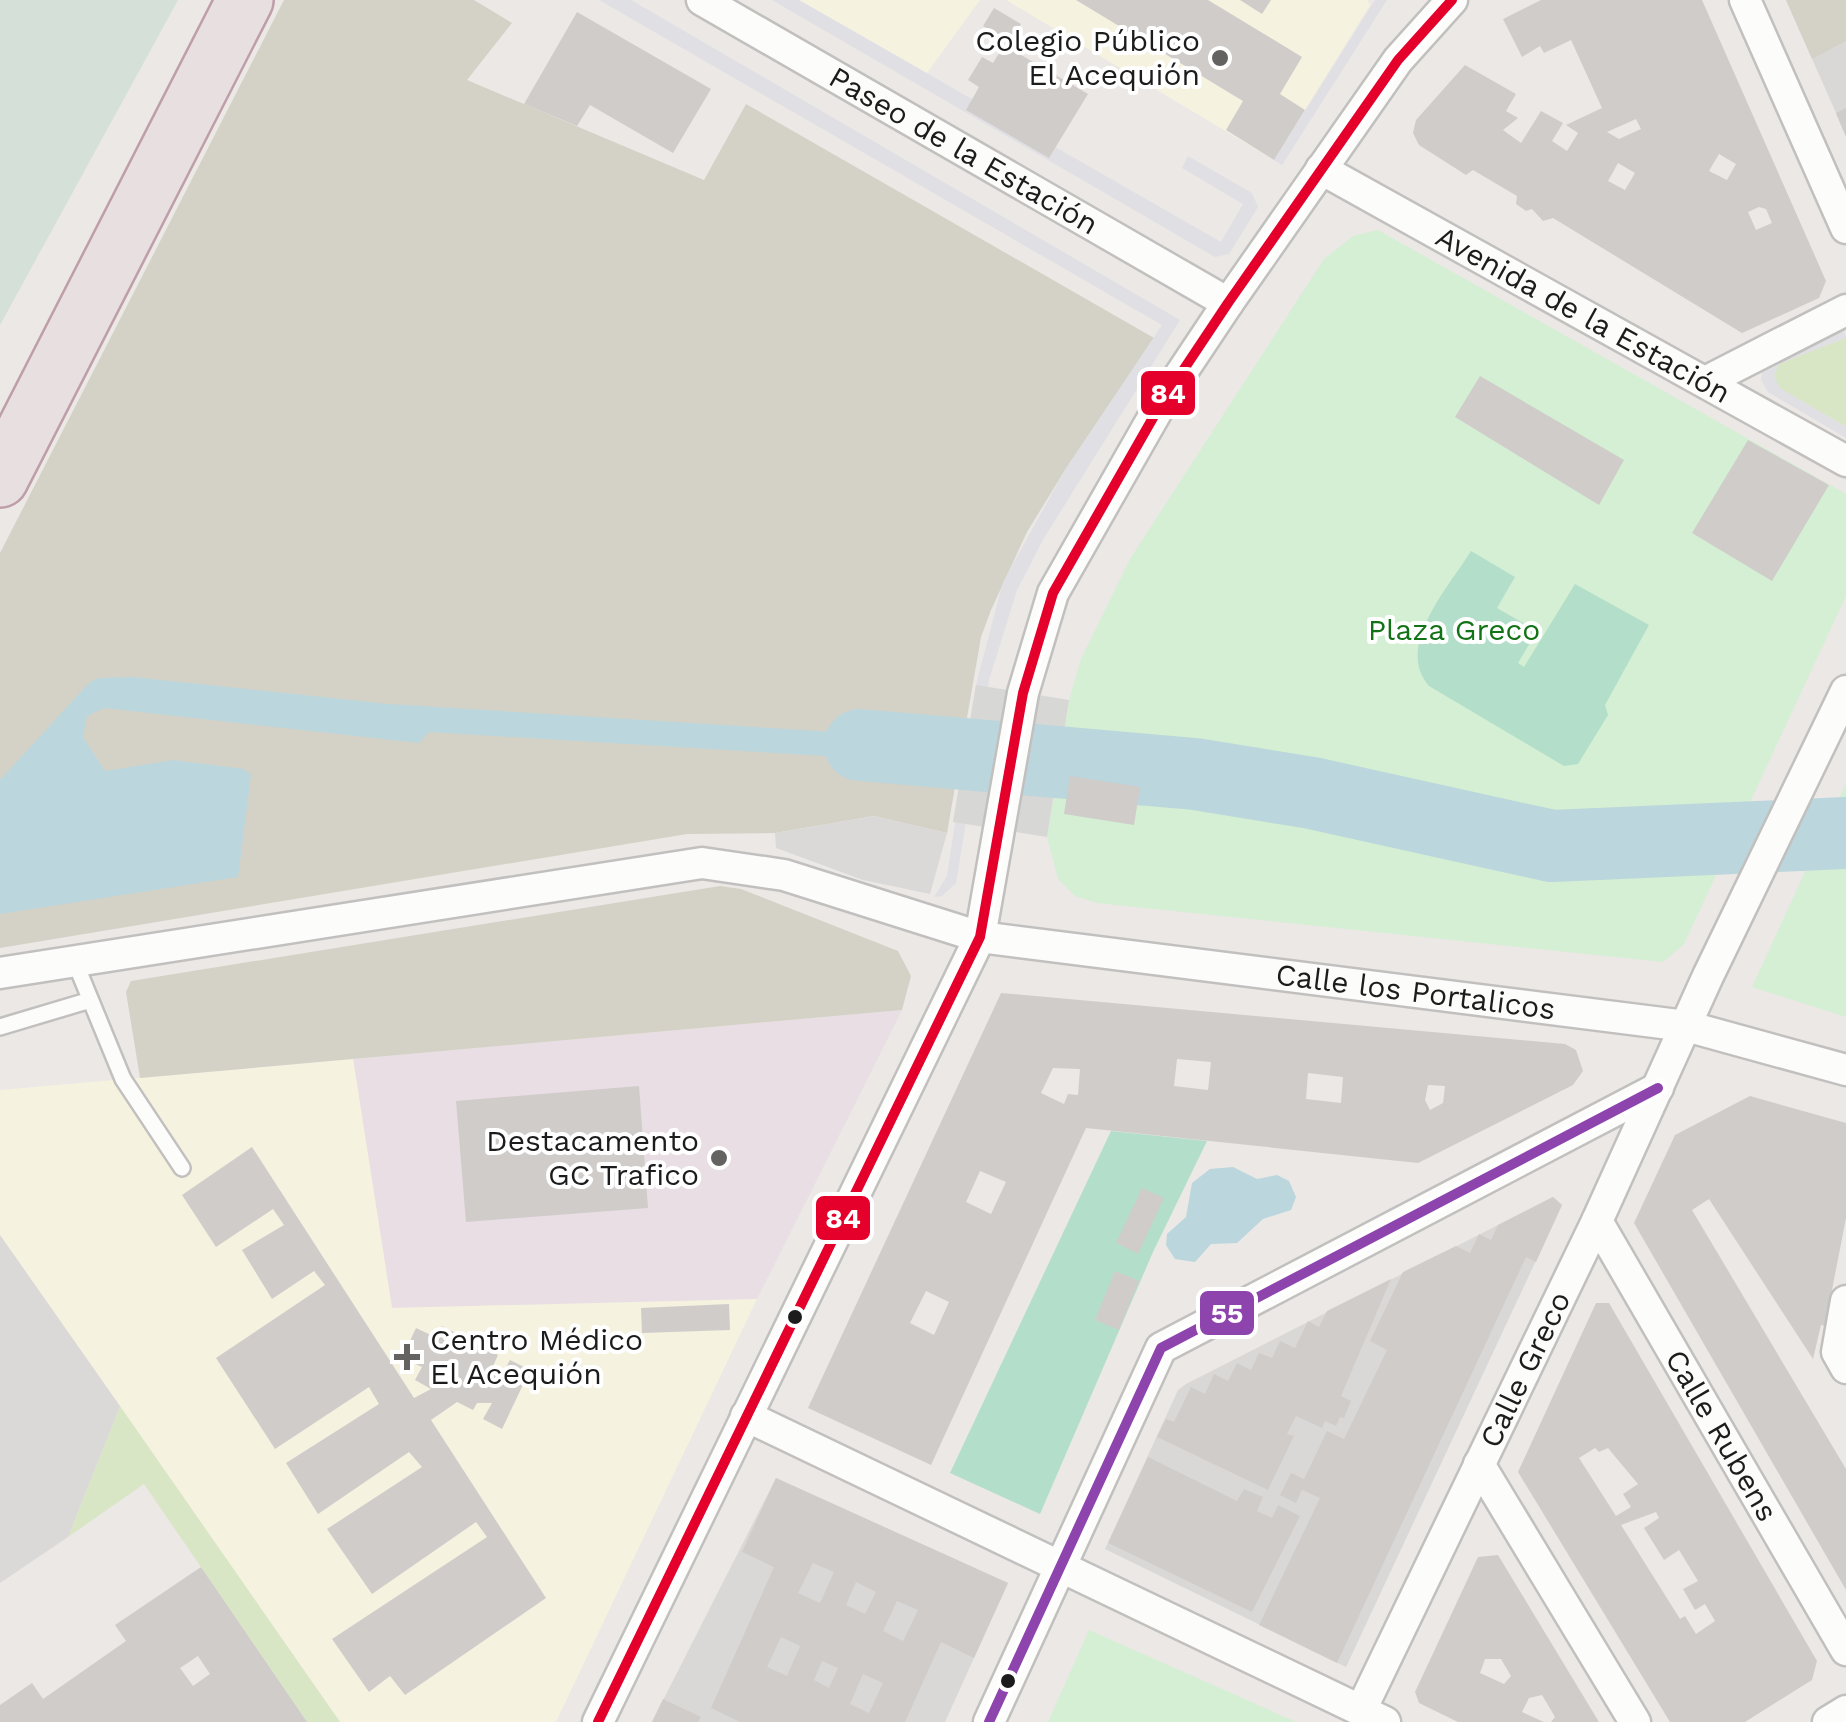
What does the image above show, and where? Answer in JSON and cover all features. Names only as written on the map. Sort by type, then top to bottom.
[{"type":"highway","points":[[0,479],[244,0]]},
{"type":"street","name":"Paseo de la Estación","points":[[702,0],[1228,303]]},
{"type":"street","points":[[598,1722],[958,991],[980,937],[1002,830],[1022,693],[1053,592],[1152,418],[1228,303],[1398,60],[1452,0]]},
{"type":"street","points":[[1745,0],[1846,228]]},
{"type":"street","name":"Avenida de la Estación","points":[[1320,168],[1846,461]]},
{"type":"street","points":[[1707,381],[1846,310]]},
{"type":"street","points":[[1686,1026],[1749,892],[1832,733],[1846,691]]},
{"type":"street","name":"Calle los Portalicos","points":[[0,972],[702,863],[784,874],[980,937],[1686,1026],[1846,1070]]},
{"type":"street","name":"Calle Greco","points":[[1373,1716],[1479,1464],[1598,1221],[1686,1026]]},
{"type":"street","points":[[989,1722],[1161,1348],[1658,1088]]},
{"type":"street","name":"Calle Rubens","points":[[1598,1221],[1846,1650]]},
{"type":"street","points":[[1846,1301],[1837,1352],[1846,1368]]},
{"type":"street","points":[[746,1416],[1373,1716]]},
{"type":"street","points":[[1479,1464],[1635,1722]]},
{"type":"street","points":[[1828,1722],[1846,1711]]},
{"type":"lane","points":[[75,962],[88,1002],[123,1080],[182,1168]]},
{"type":"lane","points":[[0,1027],[88,1002]]},
{"type":"shaded area","points":[[0,0],[178,0],[0,325]]},
{"type":"shaded area","points":[[284,0],[474,0],[512,23],[467,80],[704,180],[746,104],[1154,338],[1027,532],[991,610],[981,637],[947,833],[874,816],[775,833],[687,834],[0,948],[0,553]]},
{"type":"shaded area","points":[[599,0],[631,0],[1180,320],[1044,538],[1017,590],[989,680],[956,883],[942,896],[934,897],[947,876],[976,685],[1003,582],[1065,470],[1162,325]]},
{"type":"shaded area","points":[[772,0],[799,0],[1221,242],[1243,204],[1182,168],[1188,156],[1252,193],[1258,207],[1229,254],[1215,257]]},
{"type":"shaded area","name":"Colegio Público El Acequión","points":[[799,0],[980,0],[927,73]]},
{"type":"shaded area","name":"Colegio Público El Acequión","points":[[1006,0],[1367,0],[1370,5],[1274,160]]},
{"type":"shaded area","points":[[1375,0],[1387,0],[1282,165],[1274,160]]},
{"type":"shaded area","points":[[1786,0],[1846,0],[1846,137],[1836,113]]},
{"type":"shaded area","points":[[1786,0],[1846,0],[1846,41],[1812,59]]},
{"type":"shaded area","points":[[1843,327],[1846,338],[1779,364],[1774,376],[1780,388],[1846,427],[1846,438],[1768,392],[1761,380],[1763,366]]},
{"type":"shaded area","points":[[874,816],[947,833],[930,894],[863,880],[776,848],[775,833]]},
{"type":"shaded area","points":[[720,886],[741,889],[898,951],[911,976],[902,1010],[140,1078],[126,992],[131,981]]},
{"type":"shaded area","points":[[902,1010],[757,1299],[392,1308],[353,1059]]},
{"type":"shaded area","name":"Centro Médico El Acequión","points":[[353,1059],[392,1308],[757,1299],[556,1722],[340,1722],[0,1235],[0,1090]]},
{"type":"shaded area","points":[[1553,1197],[1562,1205],[1346,1667],[1105,1549],[1178,1390]]},
{"type":"shaded area","points":[[0,1235],[120,1406],[68,1537],[0,1583]]},
{"type":"shaded area","points":[[776,1478],[1008,1583],[945,1722],[652,1722]]},
{"type":"green space","name":"Plaza Greco","points":[[1378,230],[1846,494],[1846,596],[1684,944],[1663,962],[1097,903],[1075,896],[1058,879],[1047,837],[1069,700],[1081,659],[1130,559],[1324,259],[1353,236]]},
{"type":"green space","points":[[1842,336],[1846,338],[1846,427],[1779,388],[1774,376],[1779,364]]},
{"type":"green space","points":[[1471,551],[1515,577],[1497,608],[1537,631],[1518,663],[1524,667],[1575,584],[1649,625],[1605,705],[1608,715],[1578,764],[1564,766],[1429,686],[1420,670],[1421,635]]},
{"type":"green space","points":[[1846,783],[1846,1017],[1752,987]]},
{"type":"green space","points":[[1111,1131],[1207,1141],[1153,1252],[1040,1514],[950,1473]]},
{"type":"green space","points":[[120,1406],[340,1722],[307,1722],[144,1484],[68,1537]]},
{"type":"green space","points":[[1089,1630],[1296,1722],[1048,1722]]},
{"type":"water","points":[[133,677],[389,704],[961,740],[958,764],[429,732],[419,743],[104,708],[87,716],[83,737],[105,771],[173,760],[244,769],[251,775],[238,877],[0,914],[0,780],[89,683],[98,678]]},
{"type":"water","points":[[1233,1167],[1257,1179],[1277,1175],[1289,1181],[1296,1197],[1291,1210],[1263,1219],[1237,1243],[1211,1244],[1195,1262],[1175,1259],[1166,1245],[1167,1234],[1186,1217],[1192,1183],[1210,1169]]},
{"type":"pier","points":[[976,685],[1069,700],[1047,837],[953,822]]},
{"type":"building","points":[[1076,0],[1208,0],[1302,57],[1280,94],[1305,110],[1274,160],[1226,130],[1243,101]]},
{"type":"building","points":[[1240,0],[1271,0],[1262,14]]},
{"type":"building","points":[[1541,0],[1702,0],[1826,281],[1819,298],[1742,333],[1553,218],[1543,221],[1532,209],[1526,211],[1516,204],[1517,196],[1473,170],[1466,175],[1419,145],[1413,133],[1416,120],[1465,65],[1516,94],[1506,111],[1518,118],[1503,130],[1521,143],[1541,111],[1563,123],[1552,141],[1567,151],[1578,133],[1566,125],[1602,108],[1571,40],[1544,53],[1540,46],[1522,57],[1503,19]],"holes":[[[1636,119],[1641,129],[1619,139],[1607,132]],[[1719,154],[1736,164],[1727,180],[1709,171]],[[1618,163],[1635,173],[1625,190],[1608,181]],[[1759,207],[1766,209],[1772,223],[1756,230],[1748,212]]]},
{"type":"building","points":[[994,8],[1021,24],[1011,42],[983,26]]},
{"type":"building","points":[[577,12],[711,89],[673,153],[590,105],[577,126],[524,104]]},
{"type":"building","points":[[1004,45],[1088,94],[1049,158],[966,110],[979,87],[968,80],[982,57],[993,63]]},
{"type":"building","points":[[1846,108],[1846,137],[1836,113]]},
{"type":"building","points":[[1480,376],[1624,460],[1599,505],[1455,417]]},
{"type":"building","points":[[1748,440],[1829,485],[1772,581],[1692,533]]},
{"type":"building","points":[[1070,776],[1140,787],[1134,825],[1064,814]]},
{"type":"building","points":[[1001,993],[1565,1044],[1576,1050],[1583,1071],[1573,1085],[1418,1163],[1086,1128],[931,1465],[808,1408]],"holes":[[[1177,1059],[1211,1062],[1208,1090],[1174,1086]],[[1053,1068],[1080,1069],[1078,1095],[1068,1094],[1064,1104],[1041,1093]],[[1308,1073],[1343,1077],[1341,1103],[1306,1099]],[[1428,1085],[1445,1086],[1443,1103],[1430,1110],[1425,1100]],[[980,1171],[1006,1182],[991,1214],[966,1202]],[[926,1291],[949,1302],[934,1335],[910,1323]]]},
{"type":"building","points":[[639,1086],[648,1208],[466,1222],[456,1101]]},
{"type":"building","points":[[1750,1096],[1846,1123],[1846,1218],[1825,1326],[1821,1325],[1813,1359],[1709,1199],[1692,1210],[1846,1469],[1846,1590],[1634,1223],[1675,1135]]},
{"type":"building","points":[[252,1147],[414,1398],[431,1389],[415,1380],[422,1367],[402,1358],[416,1328],[435,1337],[442,1326],[498,1355],[493,1366],[502,1374],[510,1360],[530,1370],[502,1429],[483,1419],[492,1403],[477,1403],[473,1410],[457,1402],[431,1420],[546,1598],[405,1695],[390,1676],[369,1692],[332,1639],[487,1537],[476,1522],[372,1594],[327,1529],[422,1467],[409,1452],[318,1514],[286,1463],[379,1404],[369,1387],[275,1449],[216,1358],[325,1285],[314,1271],[272,1299],[242,1250],[284,1225],[273,1209],[216,1247],[182,1195]]},
{"type":"building","points":[[1142,1188],[1164,1198],[1138,1254],[1116,1243]]},
{"type":"building","points":[[1553,1197],[1562,1205],[1536,1262],[1526,1257],[1337,1663],[1259,1625],[1320,1498],[1302,1490],[1296,1503],[1280,1495],[1291,1473],[1304,1479],[1327,1431],[1344,1439],[1387,1350],[1370,1341],[1403,1272],[1456,1246],[1470,1253],[1479,1234],[1491,1240],[1498,1225]]},
{"type":"building","points":[[1115,1271],[1139,1281],[1119,1330],[1095,1320]]},
{"type":"building","points":[[1391,1279],[1341,1396],[1351,1401],[1344,1418],[1340,1417],[1336,1426],[1325,1421],[1322,1428],[1296,1416],[1287,1434],[1294,1436],[1268,1490],[1157,1437],[1166,1419],[1174,1422],[1191,1387],[1205,1394],[1214,1374],[1228,1381],[1237,1363],[1251,1370],[1259,1353],[1272,1358],[1280,1341],[1295,1348],[1308,1321],[1319,1327],[1327,1311]]},
{"type":"building","points":[[1596,1303],[1609,1303],[1817,1661],[1812,1680],[1745,1722],[1670,1722],[1518,1472]],"holes":[[[1595,1448],[1599,1452],[1608,1448],[1638,1484],[1623,1494],[1631,1507],[1616,1516],[1579,1458]],[[1656,1512],[1659,1518],[1644,1528],[1664,1560],[1679,1550],[1698,1581],[1683,1589],[1695,1610],[1705,1604],[1715,1621],[1696,1634],[1685,1616],[1680,1619],[1621,1525]]]},
{"type":"building","points":[[729,1304],[730,1330],[642,1333],[641,1308]]},
{"type":"building","points":[[1148,1457],[1237,1501],[1244,1489],[1263,1497],[1257,1511],[1272,1518],[1278,1505],[1300,1516],[1252,1612],[1108,1543]]},
{"type":"building","points":[[776,1478],[1008,1583],[974,1658],[941,1642],[905,1722],[740,1722],[711,1708],[774,1567],[742,1552]],"holes":[[[813,1563],[834,1572],[820,1603],[798,1593]],[[856,1582],[876,1592],[865,1614],[846,1605]],[[897,1601],[918,1610],[903,1641],[883,1631]],[[781,1637],[800,1646],[787,1676],[767,1667]],[[822,1661],[838,1668],[829,1688],[814,1680]],[[863,1674],[883,1683],[869,1713],[850,1704]]]},
{"type":"building","points":[[1498,1555],[1599,1722],[1551,1722],[1555,1717],[1542,1695],[1529,1698],[1522,1712],[1544,1722],[1458,1722],[1419,1703],[1415,1692],[1478,1557]],"holes":[[[1485,1659],[1501,1659],[1511,1676],[1504,1684],[1480,1673]]]},
{"type":"building","points":[[201,1567],[307,1722],[0,1722],[0,1705],[32,1683],[43,1699],[126,1641],[115,1625]],"holes":[[[198,1656],[210,1674],[193,1686],[180,1668]]]},
{"type":"building","points":[[663,1699],[701,1717],[698,1722],[652,1722]]},
{"type":"waterway","points":[[860,745],[1195,774],[1312,793],[1552,846],[1846,833]]},
{"type":"transit line","name":"84","points":[[598,1722],[980,937],[1023,693],[1053,593],[1162,402],[1228,303],[1398,60],[1452,0]]},
{"type":"transit line","name":"55","points":[[989,1722],[1161,1348],[1658,1088]]},
{"type":"place","name":"Colegio Público El Acequión","points":[[1220,58]]},
{"type":"place","name":"Destacamento GC Trafico","points":[[719,1158]]},
{"type":"place","name":"Centro Médico El Acequión","points":[[407,1357]]}]
